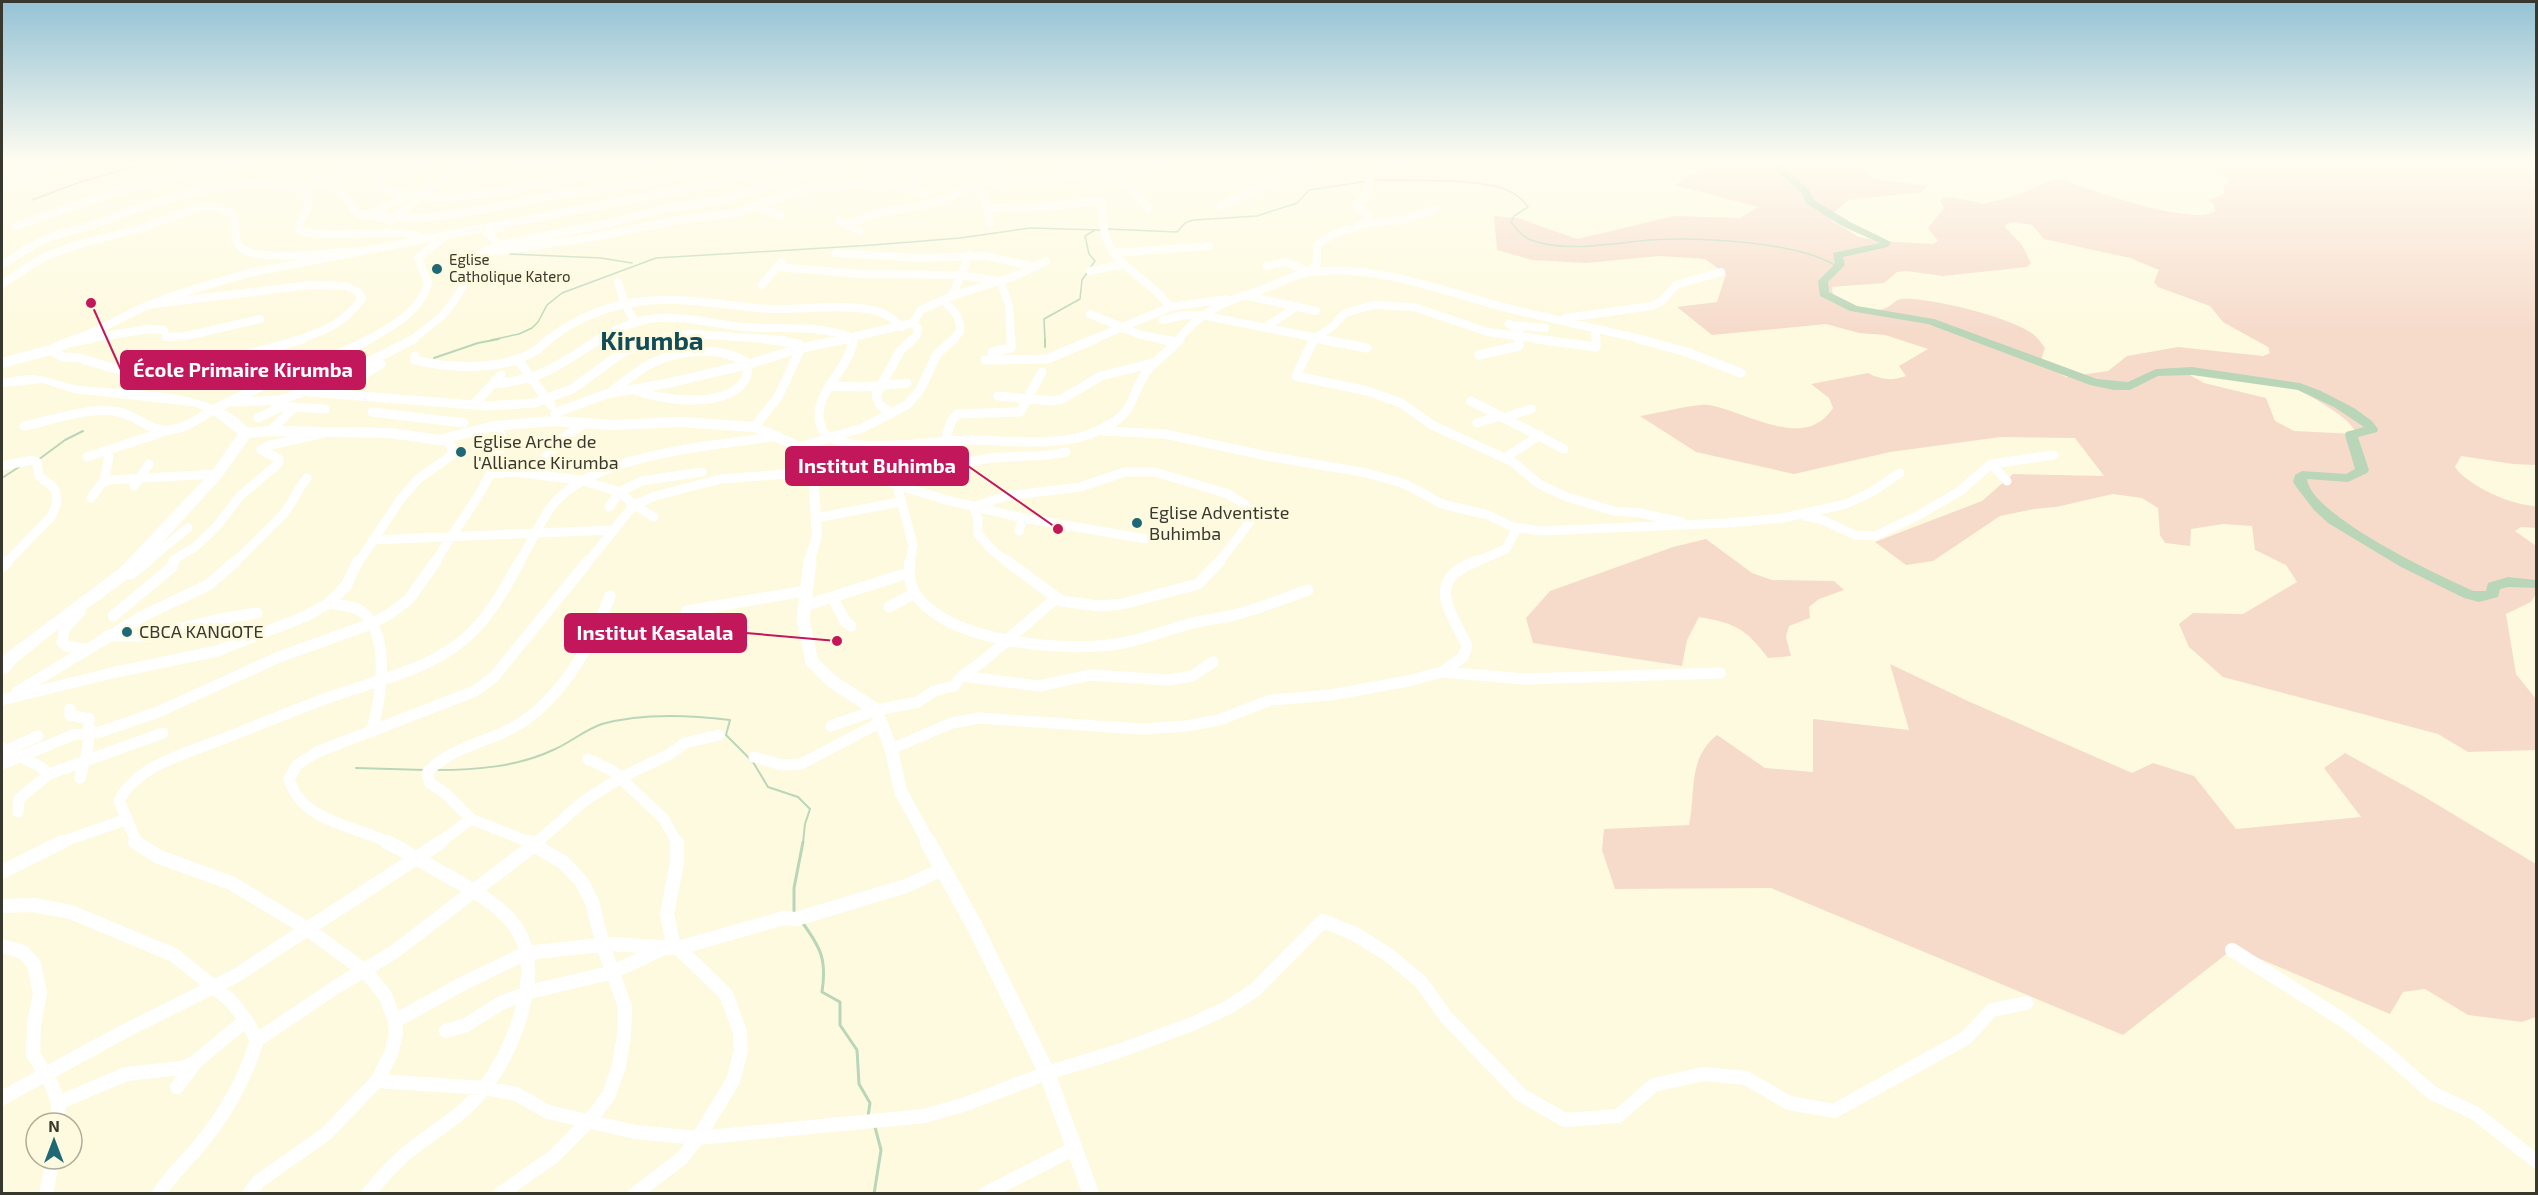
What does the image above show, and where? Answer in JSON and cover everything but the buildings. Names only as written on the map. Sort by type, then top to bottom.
[{"type":"highway","points":[[2,383],[44,379],[74,389],[194,402],[216,409],[246,434],[216,474],[126,572],[46,630],[10,659],[2,669]]},
{"type":"street","points":[[16,226],[37,219]]},
{"type":"street","points":[[2,264],[51,237],[103,219]]},
{"type":"street","points":[[2,284],[24,268],[52,254],[167,219]]},
{"type":"street","points":[[235,219],[239,246],[250,254],[269,256],[355,251]]},
{"type":"street","points":[[302,219],[298,226],[300,231],[320,236],[407,234],[424,238]]},
{"type":"street","points":[[383,219],[403,219]]},
{"type":"street","points":[[500,245],[487,231],[537,219]]},
{"type":"street","points":[[2,363],[50,350],[153,304],[249,273],[424,238],[546,219]]},
{"type":"street","points":[[611,219],[617,233]]},
{"type":"street","points":[[258,418],[280,404],[410,342],[426,331],[454,301],[470,275],[470,262],[481,252],[500,245],[626,219]]},
{"type":"street","points":[[481,252],[514,250],[687,219]]},
{"type":"street","points":[[858,219],[843,223],[860,231]]},
{"type":"street","points":[[990,219],[990,223]]},
{"type":"street","points":[[1104,219],[1108,244],[1114,253],[1124,264],[1163,295],[1170,307]]},
{"type":"street","points":[[1365,224],[1367,219]]},
{"type":"street","points":[[1309,272],[1317,263],[1317,245],[1340,231],[1365,224],[1406,219]]},
{"type":"street","points":[[376,236],[391,220]]},
{"type":"street","points":[[87,457],[163,432],[177,430],[279,379],[373,337],[405,316],[427,289],[429,280],[418,258],[446,235]]},
{"type":"street","points":[[1114,253],[1209,246]]},
{"type":"street","points":[[836,253],[921,258],[969,255],[995,257],[1035,267]]},
{"type":"street","points":[[846,272],[858,254]]},
{"type":"street","points":[[952,296],[969,255]]},
{"type":"street","points":[[1271,257],[1309,272]]},
{"type":"street","points":[[606,394],[749,364],[801,348],[902,327],[913,323],[918,313],[952,296],[1000,281],[1046,261]]},
{"type":"street","points":[[1266,266],[1285,262]]},
{"type":"street","points":[[762,285],[778,264],[846,272],[959,276],[1000,281]]},
{"type":"street","points":[[1090,271],[1124,264]]},
{"type":"street","points":[[1096,432],[1113,424],[1124,414],[1135,399],[1138,385],[1146,372],[1201,315],[1243,294],[1309,272],[1367,273],[1678,349],[1716,361],[1741,373]]},
{"type":"street","points":[[1558,319],[1652,306],[1662,301],[1676,285],[1720,272]]},
{"type":"street","points":[[1000,281],[1009,306],[1011,348],[991,354],[1036,361],[1047,359],[1170,307],[1233,298]]},
{"type":"street","points":[[618,282],[625,304],[635,321]]},
{"type":"street","points":[[50,350],[57,351],[62,356],[80,358],[116,370],[135,372],[190,367],[269,351],[296,341],[352,313],[361,304],[362,298],[358,292],[346,286],[311,285],[153,304]]},
{"type":"street","points":[[1243,294],[1316,311]]},
{"type":"street","points":[[415,356],[415,360],[437,363],[473,364],[518,360],[535,352],[550,339],[583,318],[607,308],[652,301],[702,302],[774,309],[861,308],[887,314],[902,327]]},
{"type":"street","points":[[800,447],[856,430],[891,414],[916,395],[936,355],[960,332],[961,320],[943,301]]},
{"type":"street","points":[[684,320],[702,302]]},
{"type":"street","points":[[1595,329],[1596,347],[1488,332],[1414,307],[1373,305],[1345,313],[1333,326],[1315,338],[1296,376],[1378,394],[1411,408],[1432,425],[1505,458],[1539,484],[1567,497],[1608,510],[1640,513],[1687,523]]},
{"type":"street","points":[[1266,327],[1298,306]]},
{"type":"street","points":[[1090,314],[1141,335],[1177,342]]},
{"type":"street","points":[[1163,320],[1185,315],[1201,315],[1367,348]]},
{"type":"street","points":[[1544,341],[1547,320],[1545,316]]},
{"type":"street","points":[[67,343],[149,329],[164,330],[166,337],[186,336],[260,319]]},
{"type":"street","points":[[493,384],[532,378],[549,372],[596,341],[635,321],[650,319],[684,320],[758,328],[823,329],[836,331],[853,338]]},
{"type":"street","points":[[891,414],[876,400],[879,386],[900,351],[917,335],[918,328],[913,323]]},
{"type":"street","points":[[1479,356],[1518,347],[1520,330],[1511,325],[1545,328]]},
{"type":"street","points":[[305,392],[357,399],[502,405],[549,399],[566,393],[636,345],[670,335],[718,335],[778,340],[793,342],[801,348]]},
{"type":"street","points":[[853,338],[854,347],[829,386],[819,416],[822,430],[830,439],[869,447],[893,447],[945,440],[1049,441],[1096,432],[1139,430],[1164,433],[1267,456],[1370,472],[1416,489],[1437,502],[1488,515],[1517,528],[1569,530],[1658,527],[1687,523],[1764,520],[1802,515],[1839,507],[1873,493],[1900,473]]},
{"type":"street","points":[[754,427],[778,397],[801,348]]},
{"type":"street","points":[[436,439],[494,426],[555,417],[606,394],[657,360],[681,354],[716,352],[744,358],[749,364],[749,373],[742,382],[728,392],[712,397],[670,400],[649,397],[633,389]]},
{"type":"street","points":[[518,360],[549,399],[555,417]]},
{"type":"street","points":[[323,385],[365,374],[383,363]]},
{"type":"street","points":[[998,396],[1028,400],[1062,399],[1101,376],[1156,363]]},
{"type":"street","points":[[945,440],[951,422],[957,414],[1015,413],[1022,409],[1042,372]]},
{"type":"street","points":[[473,405],[501,375]]},
{"type":"street","points":[[829,386],[879,386],[907,383]]},
{"type":"street","points":[[1471,401],[1564,449]]},
{"type":"street","points":[[235,402],[280,404],[293,409],[325,409]]},
{"type":"street","points":[[270,431],[293,409]]},
{"type":"street","points":[[1477,423],[1531,409]]},
{"type":"street","points":[[24,426],[110,411],[132,415],[143,424],[163,432]]},
{"type":"street","points":[[372,412],[464,423]]},
{"type":"street","points":[[555,417],[612,426],[681,422],[754,427],[800,447],[819,461],[973,507],[1146,539]]},
{"type":"street","points":[[436,439],[452,422]]},
{"type":"street","points":[[543,461],[560,440],[585,423]]},
{"type":"street","points":[[2,764],[73,735],[100,732],[149,715],[279,657],[371,624],[391,613],[409,598],[429,574],[450,537],[477,500],[491,474],[503,442],[502,434],[494,426]]},
{"type":"street","points":[[2,700],[217,651],[306,616],[329,603],[346,586],[372,540],[418,479],[452,455],[453,447],[447,441],[390,434],[270,431],[246,434]]},
{"type":"street","points":[[113,616],[166,572],[175,559],[203,541],[240,496],[279,463],[279,459],[261,450],[327,432]]},
{"type":"street","points":[[1505,458],[1540,435]]},
{"type":"street","points":[[249,1194],[259,1181],[326,1134],[377,1081],[391,1054],[396,1033],[395,1021],[385,995],[365,971],[306,928],[231,883],[159,856],[135,842],[119,801],[126,787],[142,774],[180,756],[436,659],[455,646],[483,621],[502,593],[552,506],[580,480],[630,461],[778,436]]},
{"type":"street","points":[[800,447],[813,472],[818,535],[810,558],[803,620],[812,662],[832,682],[879,716],[891,749],[901,792],[974,925],[1047,1073],[1091,1194]]},
{"type":"street","points":[[91,498],[104,482],[108,462],[107,451]]},
{"type":"street","points":[[897,485],[945,470],[1000,457],[1038,458],[1066,452]]},
{"type":"street","points":[[1802,515],[1820,519],[1855,535],[1875,536],[1917,516],[1960,491],[1991,464],[2054,455]]},
{"type":"street","points":[[2,466],[35,461],[39,476],[55,489],[57,503],[51,517],[2,567]]},
{"type":"street","points":[[134,486],[149,464]]},
{"type":"street","points":[[1991,464],[2007,482]]},
{"type":"street","points":[[491,474],[514,472],[580,480],[620,492],[634,505],[654,518]]},
{"type":"street","points":[[609,507],[620,492],[651,478],[702,472]]},
{"type":"street","points":[[368,1194],[384,1174],[415,1147],[450,1123],[484,1088],[502,1061],[517,1031],[529,992],[526,953],[522,935],[509,916],[475,891],[379,838],[319,815],[294,795],[289,779],[297,765],[317,752],[458,699],[475,691],[494,677],[634,505],[651,496],[688,486],[768,473],[813,472]]},
{"type":"street","points":[[1125,472],[1155,472],[1228,494],[1244,504],[1252,516],[1248,526],[1229,546],[1217,566],[1198,584],[1122,604],[1099,606],[1079,605],[1056,598],[992,550],[978,534],[978,519],[973,507],[987,499],[1011,494],[1065,490],[1125,472]]},
{"type":"street","points":[[104,482],[141,477],[216,474]]},
{"type":"street","points":[[2,700],[42,679],[107,636],[208,585],[225,572],[284,513],[294,500],[297,489],[307,478]]},
{"type":"street","points":[[897,485],[914,545],[909,573],[913,594],[929,610],[957,626],[981,635],[1051,645],[1094,646],[1124,643],[1192,623],[1231,616],[1308,590]]},
{"type":"street","points":[[816,518],[900,502]]},
{"type":"street","points":[[1019,531],[1023,518]]},
{"type":"street","points":[[86,649],[66,646],[62,642],[62,634],[66,625],[188,528]]},
{"type":"street","points":[[1443,672],[1463,657],[1467,646],[1447,602],[1445,588],[1452,575],[1468,564],[1506,549],[1513,540],[1517,528]]},
{"type":"street","points":[[372,540],[537,530],[613,530]]},
{"type":"street","points":[[804,606],[833,598],[858,587],[909,573]]},
{"type":"street","points":[[687,611],[805,591]]},
{"type":"street","points":[[889,608],[913,594]]},
{"type":"street","points":[[500,1194],[553,1157],[590,1120],[609,1095],[619,1066],[624,1035],[625,1006],[603,945],[592,902],[582,882],[564,863],[535,844],[471,819],[445,793],[429,783],[429,770],[498,735],[537,711],[549,699],[586,649],[601,622],[610,596]]},
{"type":"street","points":[[833,598],[844,621],[851,626]]},
{"type":"street","points":[[831,726],[879,716],[918,702],[934,691],[954,687],[962,676],[1056,598]]},
{"type":"street","points":[[329,603],[360,610],[371,624],[378,644],[381,680],[376,716],[371,732]]},
{"type":"street","points":[[107,636],[150,636],[207,621],[257,613]]},
{"type":"street","points":[[962,676],[1039,686],[1090,675],[1169,680],[1192,676],[1213,662]]},
{"type":"street","points":[[891,749],[952,723],[979,718],[1141,729],[1186,726],[1219,720],[1272,700],[1331,695],[1443,672],[1525,679],[1720,673]]},
{"type":"street","points":[[70,709],[70,715],[88,719],[91,732],[86,747],[87,760],[80,778]]},
{"type":"street","points":[[754,757],[781,765],[812,762],[879,716]]},
{"type":"street","points":[[18,812],[19,799],[49,774],[163,733]]},
{"type":"street","points":[[159,1194],[174,1171],[199,1146],[233,1098],[250,1063],[257,1040],[336,987],[394,952],[535,844],[584,801],[620,778],[670,754],[685,743],[719,735]]},
{"type":"street","points":[[3,750],[38,736]]},
{"type":"street","points":[[3,750],[21,756],[49,774]]},
{"type":"street","points":[[588,759],[613,771],[664,819],[677,840],[677,863],[667,914],[672,948]]},
{"type":"street","points":[[2,873],[62,842],[127,819]]},
{"type":"street","points":[[2,1098],[123,1032],[237,975],[306,928],[417,859],[471,819]]},
{"type":"street","points":[[446,1031],[466,1024],[501,1003],[529,992],[613,972],[672,948],[784,918],[802,917],[906,886],[943,869]]},
{"type":"street","points":[[2,906],[34,905],[71,912],[174,955],[230,1000],[246,1020],[257,1040]]},
{"type":"street","points":[[377,1081],[484,1088],[516,1094],[548,1112],[635,1132],[698,1138],[924,1116],[966,1104],[1047,1073],[1116,1052],[1192,1024],[1227,1008],[1255,990],[1323,921],[1355,933],[1421,982],[1446,1017],[1521,1095],[1565,1120],[1618,1116],[1654,1085],[1703,1074],[1746,1078],[1789,1103],[1834,1111],[1966,1038],[1992,1010],[2026,1003]]},
{"type":"street","points":[[395,1021],[462,984],[526,953],[603,945],[672,948],[726,994],[740,1032],[741,1051],[733,1081],[698,1138],[682,1158],[635,1194]]},
{"type":"street","points":[[2,946],[23,951],[34,964],[40,994],[34,1024],[33,1054],[52,1085],[58,1111]]},
{"type":"street","points":[[2232,950],[2343,1020],[2389,1055],[2432,1093],[2475,1113],[2536,1161]]},
{"type":"street","points":[[177,1087],[194,1063],[246,1020]]},
{"type":"street","points":[[58,1103],[126,1074],[182,1068],[194,1063]]},
{"type":"street","points":[[985,1194],[1073,1149]]},
{"type":"street","points":[[46,1194],[50,1171]]},
{"type":"shaded area","points":[[1494,219],[1520,219],[1577,239],[1662,219],[1831,219],[1859,237],[1879,241],[1933,244],[1938,241],[1928,228],[1935,219],[2536,219],[2536,465],[2461,456],[2455,467],[2470,481],[2492,494],[2515,503],[2536,506],[2536,528],[2521,527],[2515,531],[2536,546],[2536,594],[2531,602],[2506,614],[2516,674],[2536,699],[2536,750],[2468,752],[2438,734],[2223,677],[2189,647],[2179,624],[2193,613],[2243,614],[2297,582],[2286,565],[2255,550],[2252,526],[2223,524],[2191,529],[2190,546],[2165,543],[2160,535],[2158,508],[2142,498],[2113,494],[2056,507],[2000,516],[1933,561],[1906,565],[1875,542],[1982,501],[2013,474],[2104,476],[2075,438],[2001,437],[1890,452],[1794,474],[1696,452],[1640,416],[1685,407],[1709,405],[1775,426],[1807,427],[1821,421],[1833,408],[1829,398],[1811,384],[1868,373],[1887,379],[1901,378],[1906,376],[1899,366],[1928,349],[1885,335],[1859,333],[1826,324],[1712,335],[1677,307],[1717,302],[1726,274],[1705,259],[1659,256],[1586,263],[1532,260],[1497,250]],"holes":[[[2014,222],[2032,225],[2044,239],[2130,258],[2159,270],[2154,282],[2158,287],[2210,306],[2223,322],[2268,347],[2270,353],[2263,356],[2178,347],[2127,356],[2108,371],[2066,377],[2040,363],[2045,348],[2035,336],[2008,321],[1969,309],[1930,301],[1901,299],[1886,308],[1873,310],[1833,296],[1832,287],[1884,283],[1897,272],[1943,276],[2027,267],[2031,263],[2022,245],[2005,227]],[[2224,374],[2255,378],[2292,387],[2317,400],[2349,423],[2357,434],[2294,431],[2275,421],[2266,398],[2204,383],[2190,375]]]},
{"type":"shaded area","points":[[1706,539],[1752,573],[1772,580],[1834,581],[1844,590],[1819,599],[1809,607],[1810,618],[1789,626],[1786,637],[1791,656],[1768,658],[1753,640],[1739,629],[1723,622],[1699,617],[1687,640],[1682,666],[1533,643],[1526,618],[1550,591],[1673,547]]},
{"type":"shaded area","points":[[1890,664],[2132,773],[2153,763],[2194,776],[2236,829],[2361,817],[2324,768],[2345,753],[2423,796],[2536,864],[2536,1017],[2522,1022],[2468,1015],[2425,989],[2403,992],[2390,1014],[2234,948],[2123,1035],[1771,888],[1615,889],[1602,850],[1604,829],[1689,825],[1697,765],[1707,744],[1717,735],[1765,768],[1813,772],[1813,719],[1909,730]]},
{"type":"waterway","points":[[1107,229],[1177,232],[1185,223],[1193,220],[1213,219]]},
{"type":"waterway","points":[[1513,219],[1511,222],[1513,225],[1528,239],[1544,244],[1574,247],[1649,240],[1720,240],[1799,251],[1821,258],[1838,267]]},
{"type":"waterway","points":[[1837,219],[1886,242],[1884,245],[1837,255],[1840,265],[1823,281],[1824,294],[1854,309],[1930,321],[2094,382],[2114,386],[2130,386],[2156,373],[2192,371],[2307,389],[2350,411],[2372,429],[2351,435],[2362,470],[2348,478],[2302,475],[2300,482],[2303,488],[2328,516],[2382,550],[2469,594],[2479,597],[2493,594],[2493,586],[2508,582],[2536,584]]},
{"type":"waterway","points":[[491,340],[519,334],[532,328],[547,305],[562,293],[656,258],[873,245],[960,238],[1030,228],[1102,230]]},
{"type":"waterway","points":[[1045,340],[1044,319],[1080,299],[1082,280],[1095,261],[1089,254],[1085,236],[1095,230]]},
{"type":"waterway","points":[[510,254],[601,258],[632,263]]},
{"type":"waterway","points":[[434,358],[478,343],[499,339]]},
{"type":"waterway","points":[[1045,340],[1045,347]]},
{"type":"waterway","points":[[38,460],[65,440],[83,431]]},
{"type":"waterway","points":[[2,478],[19,467]]},
{"type":"waterway","points":[[2,497],[2,503]]},
{"type":"waterway","points":[[436,770],[511,764],[539,756],[595,727],[617,720],[666,716],[730,720],[726,735],[753,762],[768,787],[798,797],[810,809],[805,824],[803,843]]},
{"type":"waterway","points":[[356,768],[425,770]]},
{"type":"waterway","points":[[794,913],[794,888],[803,842]]},
{"type":"waterway","points":[[802,922],[814,939],[821,955],[824,971],[822,992],[840,1002],[840,1025],[857,1050],[859,1084],[870,1103],[868,1116]]},
{"type":"waterway","points":[[874,1194],[881,1150],[875,1127]]},
{"type":"place","name":"Eglise Catholique Katero","points":[[437,269]]},
{"type":"place","name":"École Primaire Kirumba","points":[[91,303]]},
{"type":"place","name":"Eglise Arche de l'Alliance Kirumba","points":[[461,452]]},
{"type":"place","name":"Eglise Adventiste Buhimba","points":[[1137,523]]},
{"type":"place","name":"Institut Buhimba","points":[[1058,529]]},
{"type":"place","name":"CBCA KANGOTE","points":[[127,632]]},
{"type":"place","name":"Institut Kasalala","points":[[837,641]]},
{"type":"district","name":"Kirumba","points":[[652,341]]}]
